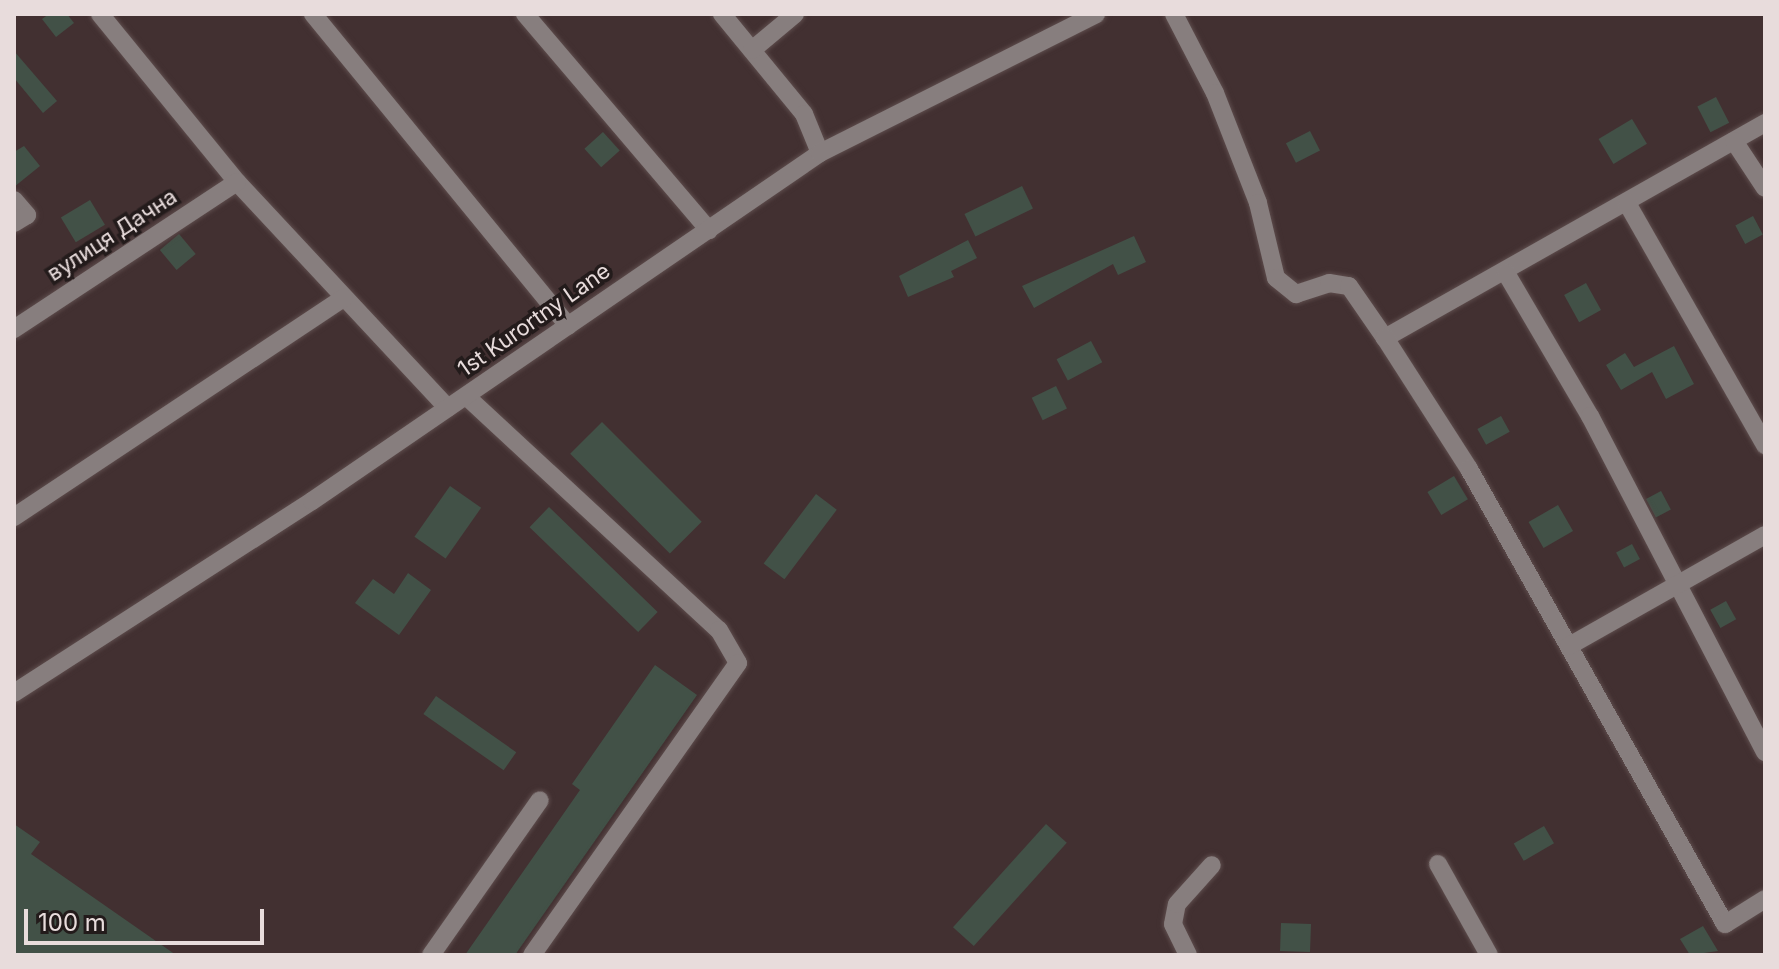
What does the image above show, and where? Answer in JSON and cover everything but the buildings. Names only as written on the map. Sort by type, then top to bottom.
[{"type":"street","points":[[100,14],[237,182],[448,408]]},
{"type":"street","points":[[313,14],[568,326]]},
{"type":"street","points":[[525,14],[709,230]]},
{"type":"street","points":[[722,14],[804,114],[820,153]]},
{"type":"street","points":[[752,50],[795,14]]},
{"type":"street","name":"1st Kurortny Lane","points":[[14,693],[467,397],[820,153],[1096,14]]},
{"type":"street","points":[[1174,14],[1215,93],[1258,203],[1276,278],[1296,294],[1329,283],[1349,286],[1469,469],[1725,924],[1765,899]]},
{"type":"street","points":[[1385,338],[1506,273],[1765,123]]},
{"type":"street","points":[[1734,141],[1765,188]]},
{"type":"street","name":"вулиця Дачна","points":[[14,329],[237,182]]},
{"type":"street","points":[[14,200],[27,215],[14,223]]},
{"type":"street","points":[[1627,203],[1765,445]]},
{"type":"street","points":[[1506,273],[1590,416],[1675,585],[1765,752]]},
{"type":"street","points":[[14,517],[344,298]]},
{"type":"street","points":[[467,397],[719,630],[738,663],[532,955]]},
{"type":"street","points":[[1569,646],[1765,535]]},
{"type":"street","points":[[431,955],[540,800]]},
{"type":"street","points":[[1438,864],[1489,955]]},
{"type":"street","points":[[1188,955],[1173,924],[1177,904],[1212,865]]}]
